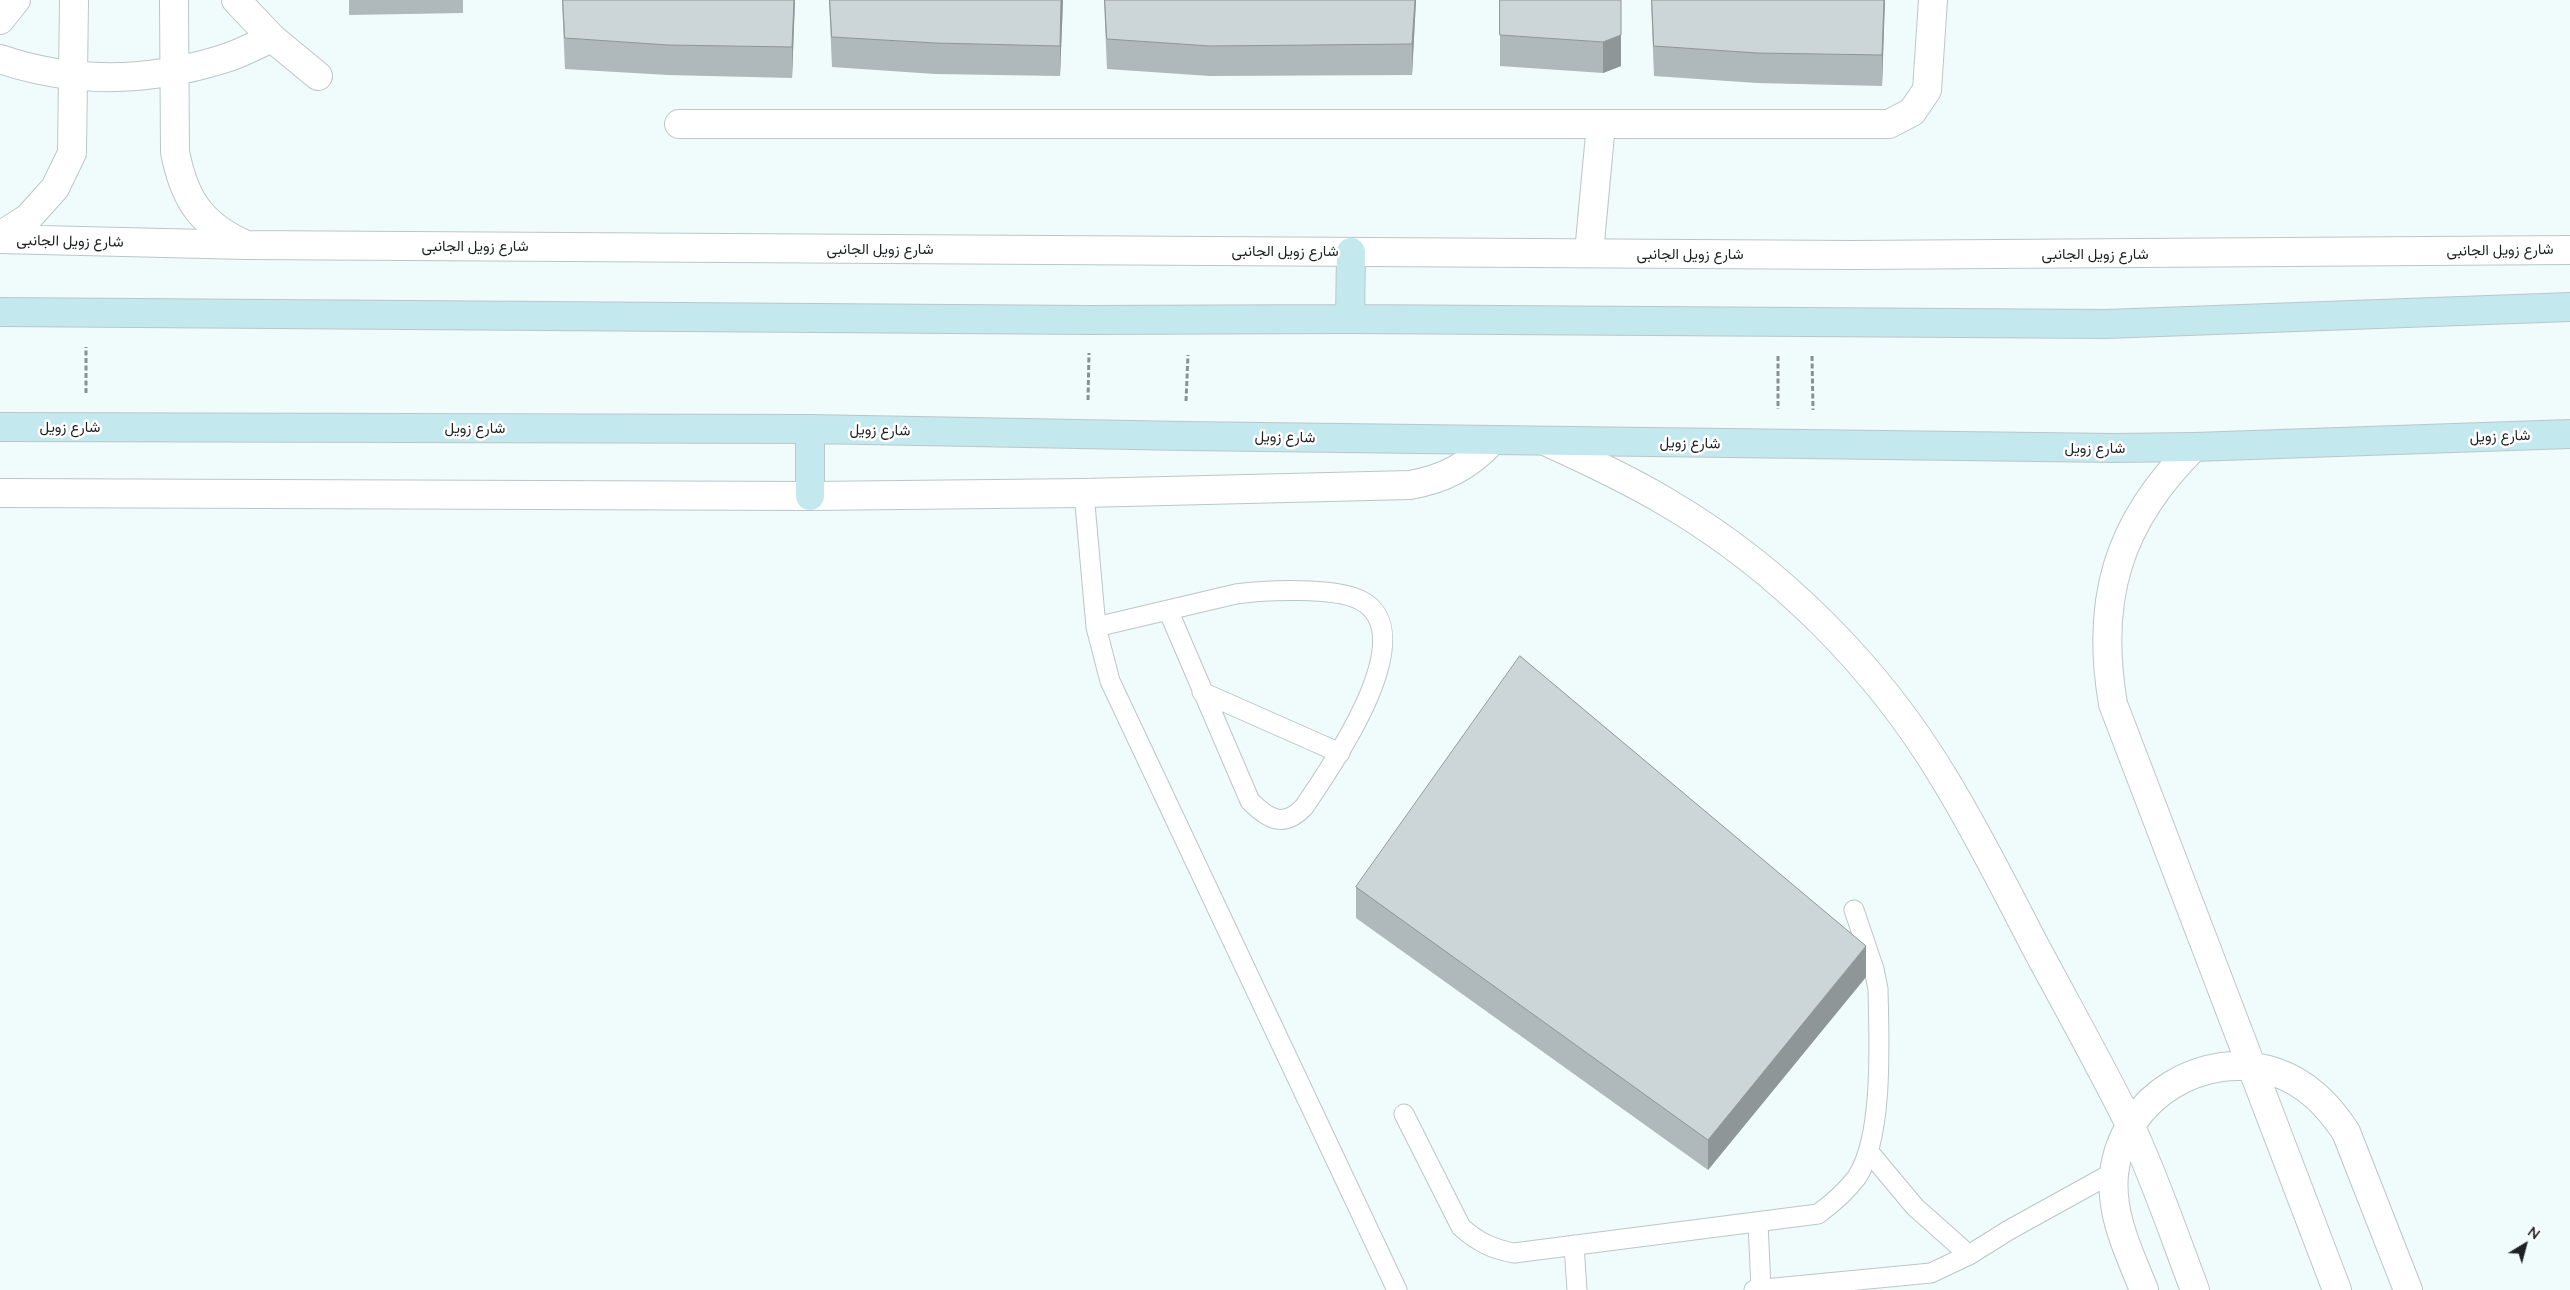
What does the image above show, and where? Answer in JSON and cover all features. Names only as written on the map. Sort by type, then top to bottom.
[{"type":"main road","points":[[1350,319],[1351,252]]},
{"type":"main road","points":[[0,312],[1089,320],[1350,319],[2106,324],[2570,307]]},
{"type":"main road","name":"شارع زويل","points":[[0,427],[810,429],[1544,441],[2194,448],[2570,434]]},
{"type":"main road","points":[[810,429],[810,496]]},
{"type":"street","points":[[0,20],[16,0]]},
{"type":"street","points":[[0,237],[28,218],[55,188],[72,153],[74,0]]},
{"type":"street","points":[[174,0],[174,152],[179,176],[189,199],[204,218],[223,234],[246,245]]},
{"type":"street","points":[[236,0],[272,38],[318,76]]},
{"type":"street","points":[[679,124],[1889,124],[1912,112],[1927,90],[1933,0]]},
{"type":"street","points":[[0,59],[22,67],[73,76],[124,78],[174,72],[224,59],[272,38]]},
{"type":"street","points":[[1590,253],[1601,124]]},
{"type":"street","name":"شارع زويل الجانبى","points":[[0,237],[246,245],[1853,255],[2570,250]]},
{"type":"street","points":[[0,493],[810,496],[1084,493],[1410,485],[1448,475],[1465,466],[1493,440]]},
{"type":"street","points":[[1544,441],[1609,470],[1670,504],[1728,544],[1783,587],[1834,636],[1874,680],[1910,727],[1963,811],[2130,1126],[2196,1290]]},
{"type":"street","points":[[2194,448],[2153,492],[2125,545],[2114,576],[2108,607],[2107,672],[2113,704],[2337,1290]]},
{"type":"street","points":[[2144,1290],[2117,1220],[2113,1196],[2114,1172],[2120,1149],[2130,1126],[2147,1105],[2172,1084],[2211,1068],[2252,1067],[2275,1072],[2296,1082],[2316,1095],[2333,1112],[2346,1132],[2408,1290]]},
{"type":"lane","points":[[1084,493],[1096,627],[1110,681],[1397,1290]]},
{"type":"lane","points":[[1096,627],[1168,610],[1236,594],[1278,590],[1347,595],[1362,600],[1379,620],[1384,634],[1375,682],[1354,729],[1340,753],[1304,807],[1294,818],[1279,820],[1262,813],[1250,802],[1168,610]]},
{"type":"lane","points":[[1202,692],[1340,753]]},
{"type":"lane","points":[[1404,1114],[1460,1227],[1476,1240],[1494,1249],[1514,1253],[1818,1214],[1840,1198],[1851,1184],[1869,1152],[1875,1125],[1878,989],[1874,968],[1854,910]]},
{"type":"lane","points":[[1869,1152],[1915,1207],[1969,1255]]},
{"type":"lane","points":[[1754,1290],[1931,1273],[1969,1255],[2008,1230],[2114,1172]]},
{"type":"lane","points":[[1758,1222],[1761,1289]]},
{"type":"lane","points":[[1574,1246],[1577,1290]]},
{"type":"path","points":[[85,427],[86,313]]},
{"type":"path","points":[[1186,436],[1188,319]]},
{"type":"path","points":[[1088,434],[1089,320]]},
{"type":"path","points":[[1778,322],[1778,444]]},
{"type":"path","points":[[1811,323],[1814,444]]},
{"type":"building","points":[[563,0],[794,0],[792,47],[668,45],[565,38]]},
{"type":"building","points":[[830,0],[1061,0],[1060,46],[935,43],[832,37]]},
{"type":"building","points":[[1105,0],[1415,0],[1412,44],[1210,46],[1107,39]]},
{"type":"building","points":[[1500,0],[1621,0],[1621,35],[1603,42],[1500,35]]},
{"type":"building","points":[[1652,0],[1884,0],[1882,55],[1757,53],[1654,46]]},
{"type":"building","points":[[1520,656],[1866,946],[1708,1140],[1356,887]]}]
